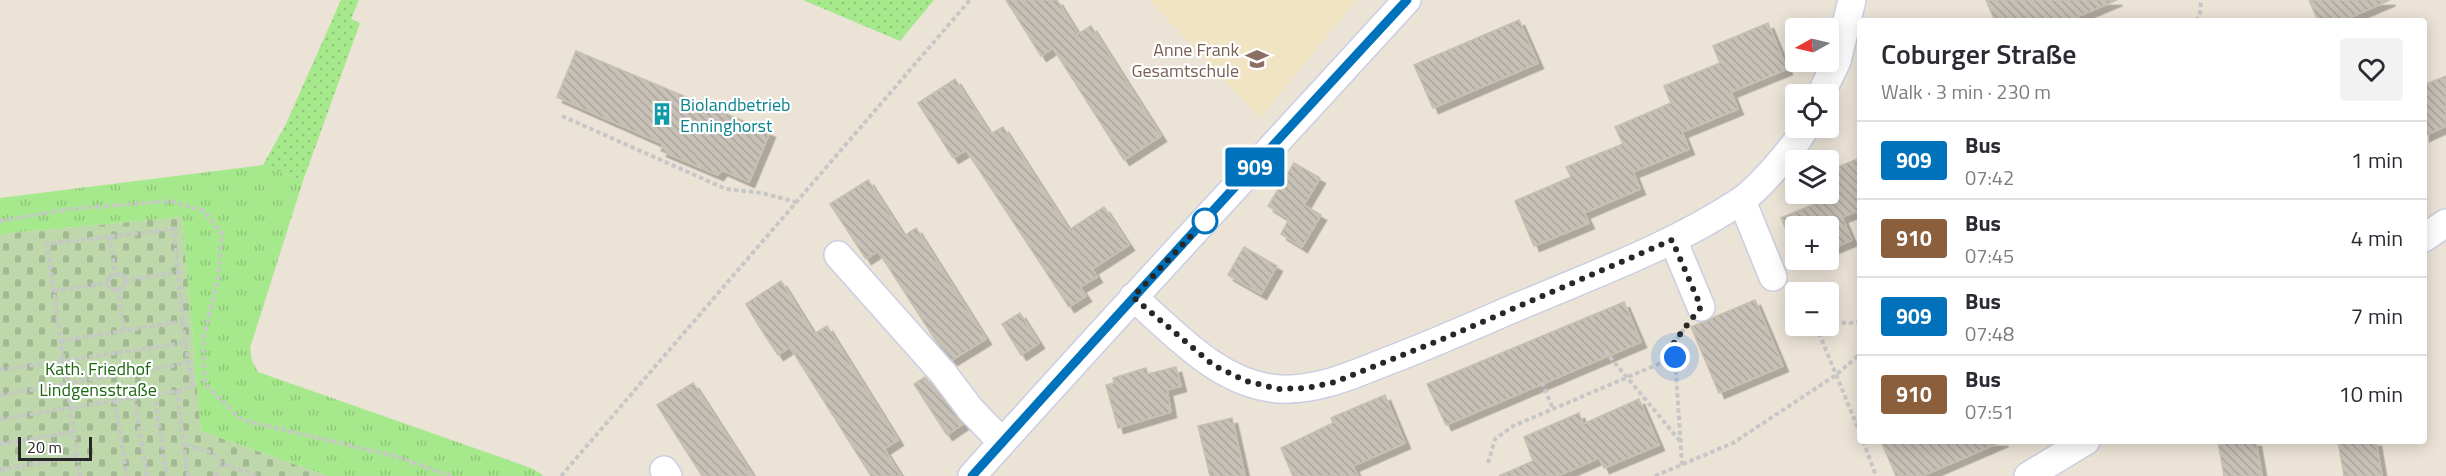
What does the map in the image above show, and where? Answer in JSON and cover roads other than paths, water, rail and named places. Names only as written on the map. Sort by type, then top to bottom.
[{"type":"street","points":[[972,476],[1133,297],[1202,225],[1407,0]]},
{"type":"street","points":[[1826,84],[1837,61],[1852,0]]},
{"type":"street","points":[[1133,297],[1213,365],[1246,381],[1278,389],[1307,388],[1335,382],[1443,339],[1672,240],[1742,201],[1772,171],[1797,138]]},
{"type":"street","points":[[1742,201],[1773,277]]},
{"type":"street","points":[[2427,236],[2446,223]]},
{"type":"street","points":[[1672,240],[1701,307]]},
{"type":"street","points":[[838,255],[943,373],[971,410],[1002,442]]},
{"type":"street","points":[[2028,476],[2081,444]]},
{"type":"place","name":"Anne Frank Gesamtschule","points":[[1257,59]]},
{"type":"place","name":"Biolandbetrieb Enninghorst","points":[[662,114]]},
{"type":"park label","name":"Kath. Friedhof Lindgensstraße","points":[[98,378]]}]
